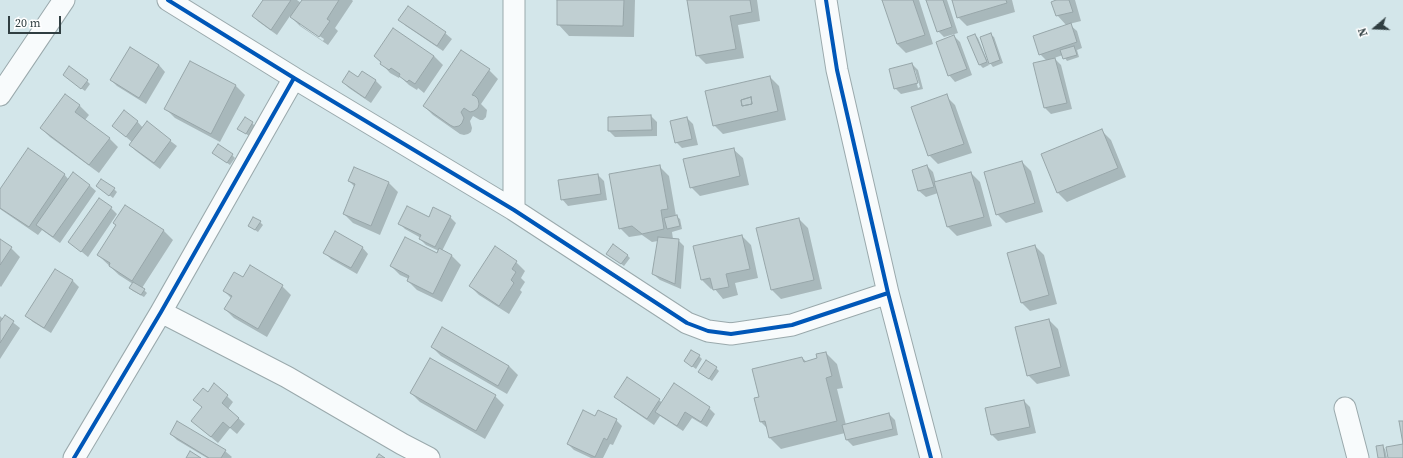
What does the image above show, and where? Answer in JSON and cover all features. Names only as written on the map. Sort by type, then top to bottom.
[{"type":"street","points":[[0,95],[64,0]]},
{"type":"street","points":[[168,0],[294,78],[514,210],[687,323],[708,331],[731,334],[792,325],[888,293]]},
{"type":"street","points":[[514,0],[514,210]]},
{"type":"street","points":[[826,0],[837,70],[888,293],[931,458]]},
{"type":"street","points":[[74,458],[161,312],[294,78]]},
{"type":"street","points":[[161,312],[286,377],[429,458]]},
{"type":"street","points":[[1345,408],[1358,458]]},
{"type":"building","points":[[263,0],[291,0],[271,30],[252,16]]},
{"type":"building","points":[[302,0],[339,0],[327,19],[330,21],[319,37],[290,17]]},
{"type":"building","points":[[557,0],[624,0],[623,26],[557,25]]},
{"type":"building","points":[[687,0],[750,0],[752,12],[730,16],[736,49],[696,56]]},
{"type":"building","points":[[882,0],[913,0],[925,35],[897,44]]},
{"type":"building","points":[[926,0],[943,0],[952,27],[937,32]]},
{"type":"building","points":[[952,0],[1006,0],[1007,3],[957,18]]},
{"type":"building","points":[[1056,0],[1069,0],[1073,12],[1056,16],[1051,2]]},
{"type":"building","points":[[408,6],[446,32],[437,46],[398,20]]},
{"type":"building","points":[[1071,23],[1077,42],[1039,55],[1033,36]]},
{"type":"building","points":[[393,28],[434,56],[415,84],[409,80],[407,82],[399,76],[400,74],[391,68],[389,70],[380,64],[381,62],[374,56]]},
{"type":"building","points":[[991,33],[1000,60],[989,64],[980,37]]},
{"type":"building","points":[[975,34],[987,62],[979,65],[967,37]]},
{"type":"building","points":[[954,35],[967,69],[948,76],[936,42]]},
{"type":"building","points":[[1074,46],[1077,55],[1063,59],[1060,50]]},
{"type":"building","points":[[130,47],[159,65],[139,98],[110,80]]},
{"type":"building","points":[[461,50],[490,69],[472,95],[478,99],[478,108],[470,112],[464,108],[461,112],[464,118],[462,123],[459,126],[454,127],[423,106]]},
{"type":"building","points":[[1055,58],[1067,103],[1044,108],[1033,63]]},
{"type":"building","points":[[190,61],[236,85],[211,134],[164,109]]},
{"type":"building","points":[[912,63],[918,83],[894,89],[889,69]]},
{"type":"building","points":[[69,66],[88,80],[81,89],[63,75]]},
{"type":"building","points":[[349,71],[358,77],[362,71],[376,80],[365,98],[342,82]]},
{"type":"building","points":[[770,76],[778,111],[713,126],[705,91]],"holes":[[[751,97],[752,104],[742,106],[741,100]]]},
{"type":"building","points":[[65,94],[80,105],[75,112],[110,138],[89,165],[40,128]]},
{"type":"building","points":[[947,94],[964,144],[928,156],[911,107]]},
{"type":"building","points":[[751,97],[752,104],[742,106],[741,100]]},
{"type":"building","points":[[124,110],[138,121],[126,137],[112,126]]},
{"type":"building","points":[[651,115],[652,130],[608,131],[608,117]]},
{"type":"building","points":[[245,117],[253,122],[246,134],[237,129]]},
{"type":"building","points":[[687,117],[692,139],[675,143],[670,121]]},
{"type":"building","points":[[147,121],[171,140],[154,163],[129,145]]},
{"type":"building","points":[[1102,129],[1118,168],[1057,193],[1041,154]]},
{"type":"building","points":[[218,144],[233,154],[227,163],[212,153]]},
{"type":"building","points":[[28,148],[65,174],[29,227],[0,208],[0,189]]},
{"type":"building","points":[[734,148],[740,176],[690,188],[683,159]]},
{"type":"building","points":[[1022,161],[1035,203],[996,215],[984,172]]},
{"type":"building","points":[[660,165],[668,209],[661,210],[664,229],[642,234],[632,226],[619,229],[609,174]]},
{"type":"building","points":[[927,165],[934,187],[918,191],[912,170]]},
{"type":"building","points":[[354,167],[389,182],[371,226],[343,214],[355,184],[348,181]]},
{"type":"building","points":[[73,172],[90,185],[53,237],[36,225]]},
{"type":"building","points":[[971,172],[984,217],[947,227],[934,182]]},
{"type":"building","points":[[598,174],[601,194],[561,200],[558,180]]},
{"type":"building","points":[[101,179],[115,188],[109,196],[96,186]]},
{"type":"building","points":[[99,198],[112,207],[81,252],[68,242]]},
{"type":"building","points":[[125,205],[164,230],[132,281],[109,266],[110,263],[97,255],[116,225],[113,223]]},
{"type":"building","points":[[407,206],[429,217],[433,207],[451,216],[435,247],[419,239],[421,235],[398,224]]},
{"type":"building","points":[[677,215],[680,226],[667,229],[664,218]]},
{"type":"building","points":[[253,217],[261,221],[255,230],[248,226]]},
{"type":"building","points":[[799,218],[814,280],[771,290],[756,228]]},
{"type":"building","points":[[335,231],[363,247],[351,268],[323,253]]},
{"type":"building","points":[[742,235],[750,269],[726,274],[729,287],[713,290],[710,278],[701,280],[693,246]]},
{"type":"building","points":[[405,237],[437,253],[439,248],[452,255],[433,294],[407,281],[409,276],[390,266]]},
{"type":"building","points":[[658,237],[679,239],[675,284],[652,274]]},
{"type":"building","points":[[0,239],[12,247],[0,265]]},
{"type":"building","points":[[613,244],[628,255],[621,264],[606,254]]},
{"type":"building","points":[[1035,245],[1049,295],[1021,303],[1007,253]]},
{"type":"building","points":[[495,246],[517,261],[512,269],[516,272],[511,280],[514,283],[499,306],[469,286]]},
{"type":"building","points":[[250,265],[283,285],[258,329],[224,309],[232,296],[223,291],[234,272],[243,277]]},
{"type":"building","points":[[55,269],[73,280],[44,328],[25,316]]},
{"type":"building","points":[[133,282],[145,289],[141,295],[129,288]]},
{"type":"building","points":[[5,315],[14,321],[0,343],[0,322]]},
{"type":"building","points":[[1049,319],[1061,367],[1027,376],[1015,327]]},
{"type":"building","points":[[442,327],[509,366],[498,386],[431,347]]},
{"type":"building","points":[[691,350],[700,355],[692,367],[684,361]]},
{"type":"building","points":[[826,352],[832,376],[826,378],[837,421],[769,438],[765,421],[760,422],[754,398],[759,397],[752,369],[802,357],[804,362],[817,358],[816,354]]},
{"type":"building","points":[[430,358],[496,395],[476,431],[410,393]]},
{"type":"building","points":[[706,360],[717,367],[709,379],[698,372]]},
{"type":"building","points":[[627,377],[660,399],[647,419],[614,397]]},
{"type":"building","points":[[214,383],[228,395],[222,403],[239,418],[230,428],[223,422],[211,437],[191,421],[202,407],[193,400],[203,388],[208,392]]},
{"type":"building","points":[[674,383],[710,407],[701,422],[685,412],[677,426],[655,412]]},
{"type":"building","points":[[1024,400],[1030,427],[991,435],[985,408]]},
{"type":"building","points":[[583,410],[595,416],[598,410],[617,419],[607,440],[604,438],[595,457],[567,444]]},
{"type":"building","points":[[889,413],[893,429],[846,440],[842,425]]},
{"type":"building","points":[[177,421],[226,450],[221,458],[209,458],[170,434]]},
{"type":"building","points":[[1399,421],[1403,421],[1403,444]]},
{"type":"building","points":[[1403,444],[1403,458],[1388,458],[1386,447]]},
{"type":"building","points":[[1383,445],[1385,458],[1378,458],[1376,446]]},
{"type":"building","points":[[190,451],[201,458],[186,458]]},
{"type":"building","points":[[379,454],[385,458],[376,458]]},
{"type":"cycle path","points":[[74,458],[161,312],[294,78],[168,0]]},
{"type":"cycle path","points":[[826,0],[837,70],[888,293],[931,458]]},
{"type":"cycle path","points":[[294,78],[514,210],[687,323],[708,331],[731,334],[792,325],[888,293]]}]
